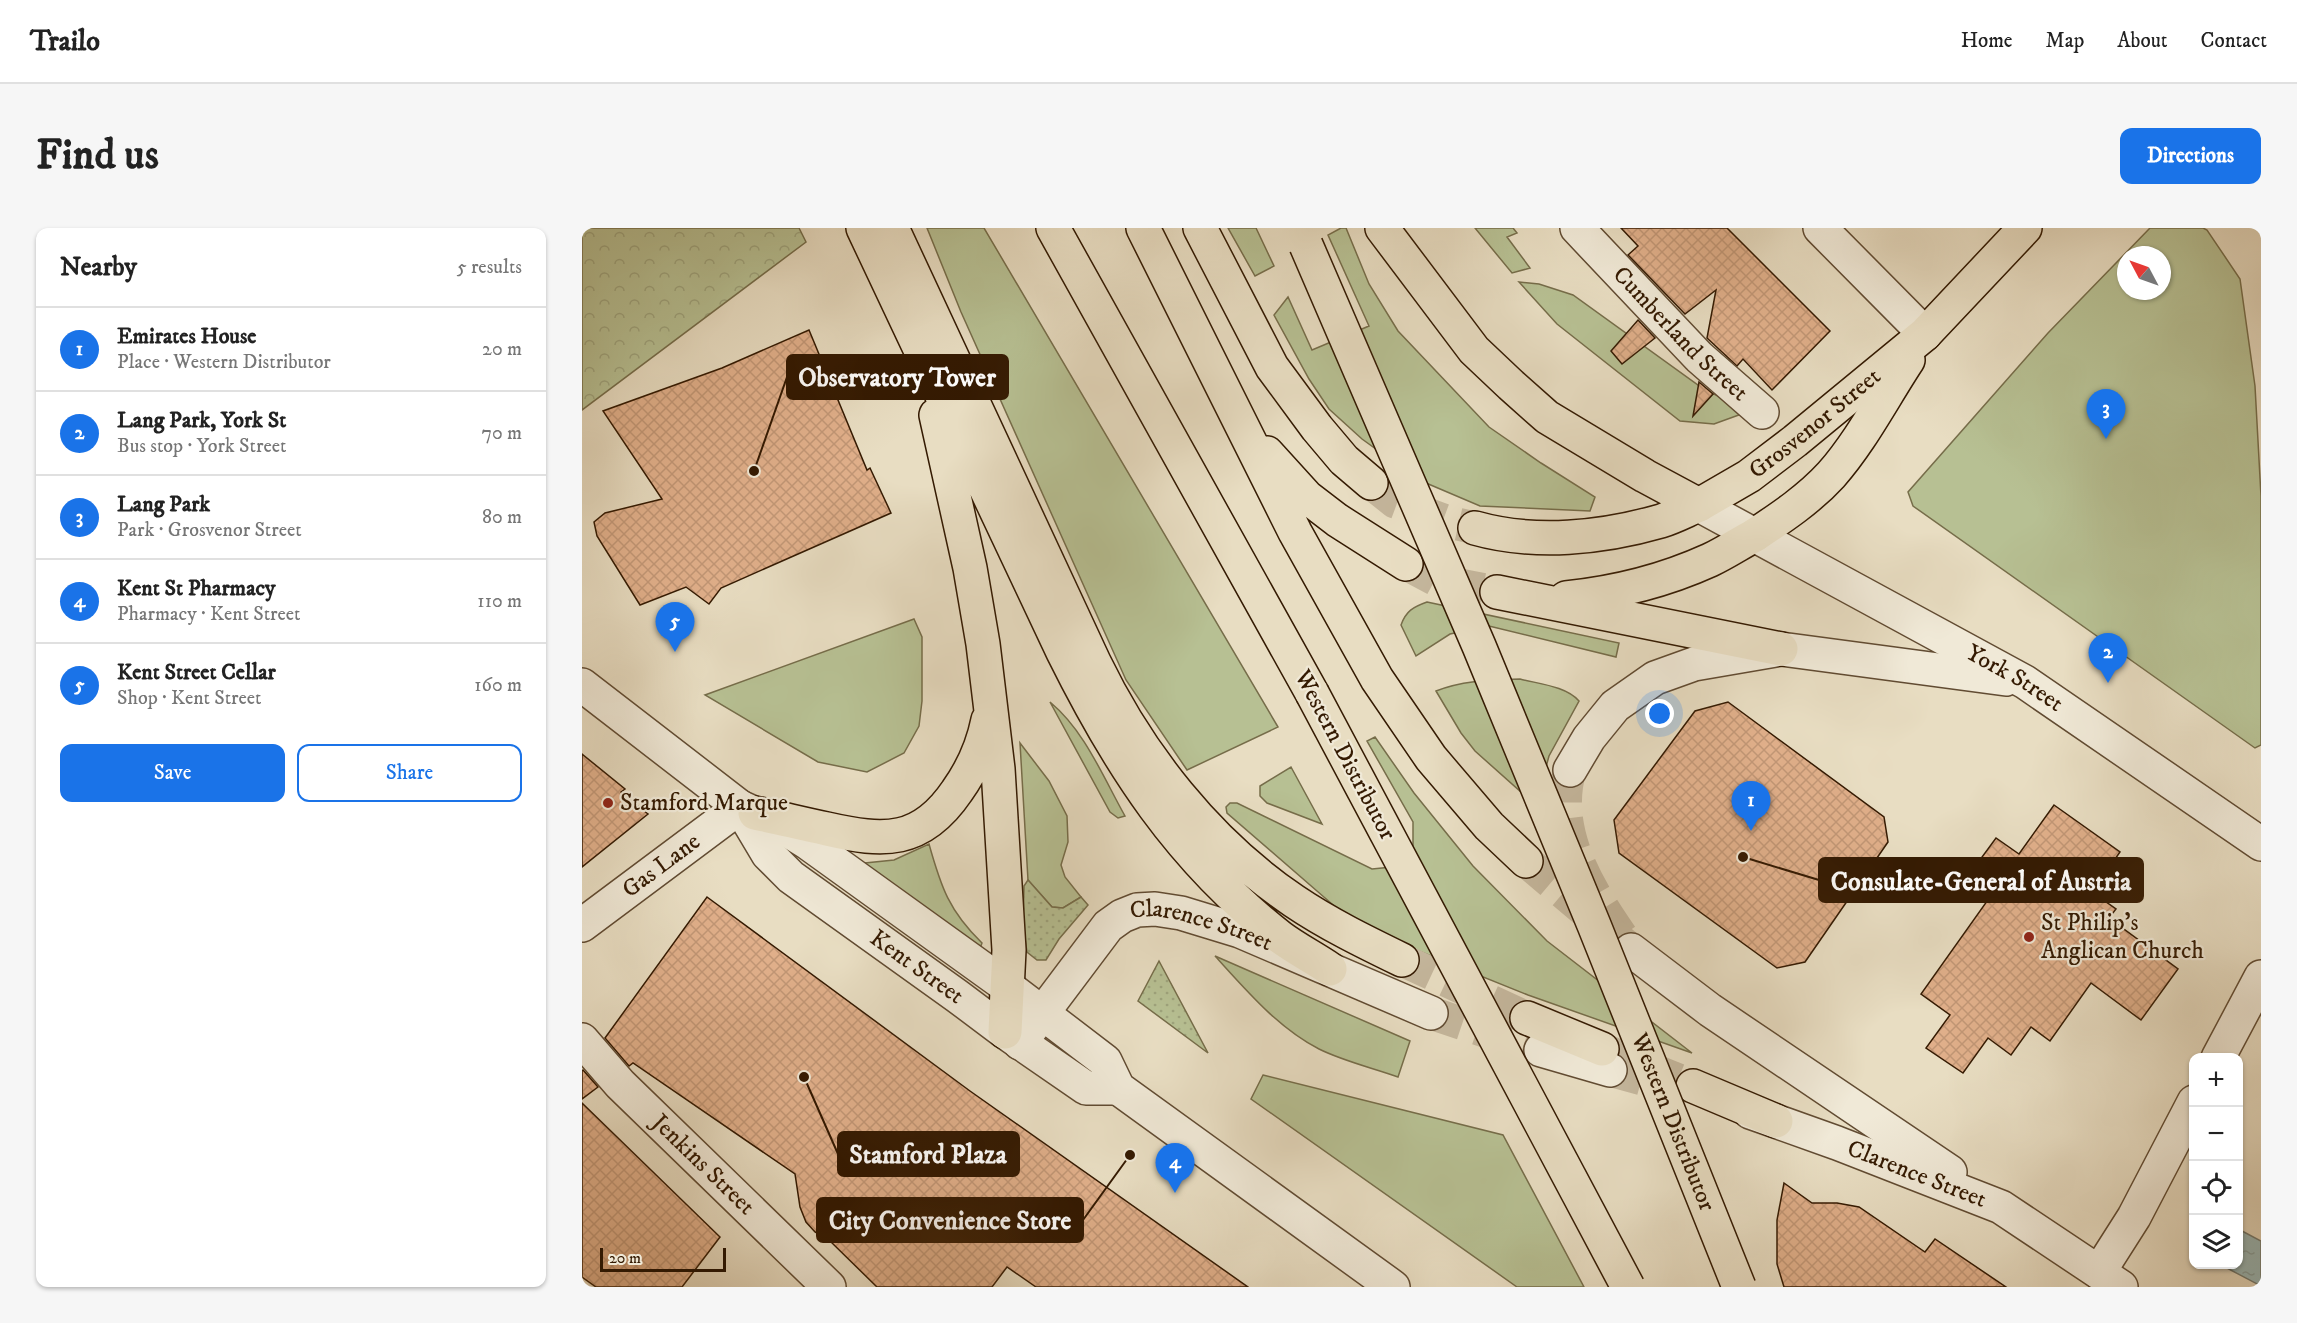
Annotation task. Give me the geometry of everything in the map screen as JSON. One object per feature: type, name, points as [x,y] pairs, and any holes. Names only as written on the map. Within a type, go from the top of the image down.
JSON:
[{"type":"main road","points":[[863,228],[1063,652],[1118,756],[1163,821],[1197,861],[1246,908],[1282,938],[1330,969]]},
{"type":"main road","points":[[892,228],[1094,662],[1136,739],[1186,802],[1251,868],[1314,914],[1402,960]]},
{"type":"main road","name":"Western Distributor","points":[[1053,228],[1312,693],[1628,1287]]},
{"type":"main road","points":[[1143,228],[1295,532],[1377,679],[1431,758],[1489,826],[1526,861]]},
{"type":"main road","points":[[1200,228],[1272,367],[1344,460],[1371,483]]},
{"type":"main road","points":[[1382,228],[1474,350],[1510,385],[1547,417],[1645,476],[1699,505]]},
{"type":"main road","name":"Grosvenor Street","points":[[1475,528],[1528,537],[1563,538],[1611,532],[1663,520],[1699,505],[1749,476],[1777,455],[1925,334],[2025,228]]},
{"type":"main road","name":"Western Distributor","points":[[1301,237],[1479,646],[1739,1287]]},
{"type":"main road","points":[[1194,331],[1263,448],[1299,488],[1337,520],[1406,564]]},
{"type":"main road","name":"Grosvenor Street","points":[[1781,649],[1511,594],[1551,600],[1633,586],[1711,560],[1755,535],[1795,508],[1830,477],[1846,457],[1925,334]]},
{"type":"main road","points":[[925,363],[970,568],[983,644],[998,769],[1012,1038]]},
{"type":"main road","points":[[748,810],[864,837],[889,837],[911,832],[938,814],[962,785],[984,736],[990,703]]},
{"type":"main road","points":[[1527,1018],[1606,1059]]},
{"type":"main road","points":[[1695,1091],[1776,1121]]},
{"type":"street","name":"Cumberland Street","points":[[1577,228],[1699,357],[1762,411]]},
{"type":"street","points":[[1820,228],[1925,334]]},
{"type":"street","name":"York Street","points":[[1699,505],[2025,682],[2261,844]]},
{"type":"street","points":[[1569,770],[1589,738],[1616,706],[1655,678],[1694,664],[1781,649],[2025,682]]},
{"type":"street","name":"Kent Street","points":[[582,685],[748,810],[808,843],[1042,1012],[1105,1061],[1118,1088],[1393,1287]]},
{"type":"street","name":"Kent Street","points":[[748,810],[759,842],[783,870],[1012,1038],[1086,1088],[1118,1088]]},
{"type":"street","name":"Gas Lane","points":[[582,925],[748,810]]},
{"type":"street","name":"Clarence Street","points":[[1012,1038],[1042,1012],[1108,926],[1122,916],[1147,909],[1181,914],[1240,931],[1431,1013]]},
{"type":"street","points":[[1631,950],[1710,1010],[2001,1207]]},
{"type":"street","points":[[2220,1053],[2261,977]]},
{"type":"street","name":"Jenkins Street","points":[[582,1040],[620,1084],[829,1287]]},
{"type":"street","points":[[1541,1050],[1606,1059]]},
{"type":"street","points":[[2110,1280],[2134,1218],[2190,1107]]},
{"type":"street","name":"Clarence Street","points":[[1776,1121],[2001,1207],[2110,1280]]},
{"type":"green space","points":[[586,228],[799,228],[806,242],[582,410],[582,230]]},
{"type":"green space","points":[[927,228],[984,228],[1278,727],[1187,770],[1126,680],[961,312]]},
{"type":"green space","points":[[1228,228],[1256,228],[1274,266],[1255,276]]},
{"type":"green space","points":[[1341,228],[1346,228],[1369,284],[1398,331],[1489,427],[1595,497],[1590,511],[1480,506],[1419,480],[1362,439],[1329,409],[1309,379],[1274,315],[1288,297],[1312,350],[1369,326],[1328,235]]},
{"type":"green space","points":[[1475,228],[1513,228],[1517,233],[1507,237],[1530,268],[1512,273]]},
{"type":"green space","points":[[2150,228],[2203,228],[2207,230],[2240,279],[2255,386],[2261,496],[2261,745],[2255,748],[1913,506],[1908,492],[2048,333],[2117,262],[2117,300],[2171,300],[2171,246],[2133,246]]},
{"type":"green space","points":[[1519,282],[1539,284],[1573,295],[1705,390],[1745,408],[1747,412],[1714,424],[1680,421],[1557,324]]},
{"type":"green space","points":[[1427,602],[1619,643],[1616,657],[1489,626],[1450,634],[1416,656],[1401,625],[1411,610]]},
{"type":"green space","points":[[914,619],[922,637],[922,701],[919,726],[904,753],[867,772],[818,762],[705,695]]},
{"type":"green space","points":[[1520,679],[1560,689],[1579,701],[1549,756],[1543,778],[1531,801],[1475,751],[1461,733],[1436,691],[1446,687],[1488,680]]},
{"type":"green space","points":[[1050,702],[1083,741],[1125,816],[1118,818],[1110,812]]},
{"type":"green space","points":[[1375,737],[1414,793],[1473,866],[1547,941],[1692,1053],[1528,995],[1394,941],[1340,911],[1227,813],[1226,807],[1230,803],[1237,803],[1372,869],[1392,867],[1413,851],[1413,822],[1367,741]]},
{"type":"green space","points":[[1020,743],[1049,781],[1067,816],[1068,842],[1061,865],[1065,877],[1081,897],[1063,908],[1052,907],[1028,880]]},
{"type":"green space","points":[[1291,767],[1322,824],[1267,803],[1260,796],[1260,786]]},
{"type":"green space","points":[[929,844],[948,898],[961,920],[982,943],[979,951],[863,867],[865,863],[894,860]]},
{"type":"green space","points":[[1028,880],[1052,907],[1063,908],[1081,897],[1088,905],[1059,939],[1046,960],[1037,960],[1027,952],[1023,925],[1024,886]]},
{"type":"green space","points":[[1215,956],[1410,1041],[1398,1077],[1338,1057],[1304,1040],[1263,1007]]},
{"type":"green space","points":[[1159,961],[1208,1053],[1138,1001]]},
{"type":"green space","points":[[1263,1075],[1503,1135],[1584,1287],[1517,1287],[1251,1099]]},
{"type":"water","points":[[2243,1232],[2261,1241],[2261,1286],[2229,1269],[2243,1269]]},
{"type":"building","points":[[1621,228],[1727,228],[1830,331],[1772,390],[1743,359],[1737,366],[1707,338],[1716,290],[1685,314],[1628,255],[1638,246]]},
{"type":"building","points":[[1638,320],[1655,338],[1622,364],[1611,351]]},
{"type":"building","points":[[809,330],[867,470],[870,468],[891,513],[721,588],[709,604],[686,587],[640,605],[597,536],[594,522],[605,513],[662,499],[603,411],[722,368]]},
{"type":"building","points":[[1699,382],[1713,394],[1693,416]]},
{"type":"building","points":[[1728,702],[1884,817],[1888,842],[1805,962],[1777,968],[1619,853],[1614,820],[1695,711]]},
{"type":"building","name":"Stamford Marque","points":[[582,754],[625,789],[621,792],[648,814],[582,867]]},
{"type":"building","name":"St Philip's Anglican Church","points":[[2054,805],[2120,852],[2092,892],[2116,909],[2109,918],[2178,969],[2141,1020],[2091,983],[2050,1041],[2031,1027],[2011,1055],[1988,1038],[1963,1073],[1926,1048],[1950,1015],[1921,994],[1995,890],[1971,872],[1996,838],[2019,854]]},
{"type":"building","points":[[707,897],[970,1091],[1248,1287],[1036,1287],[1007,1267],[992,1287],[877,1287],[829,1240],[815,1232],[806,1222],[800,1207],[795,1174],[633,1063],[629,1066],[605,1038]]},
{"type":"building","points":[[582,1071],[598,1087],[582,1099]]},
{"type":"building","points":[[582,1103],[720,1237],[682,1287],[596,1287],[582,1277]]},
{"type":"building","points":[[1784,1183],[1812,1203],[1837,1203],[1859,1207],[1925,1252],[1935,1239],[2006,1287],[1784,1287],[1777,1264],[1777,1220]]},
{"type":"tunnel","points":[[1371,483],[1395,502],[1449,522],[1475,528]]},
{"type":"tunnel","points":[[1406,564],[1438,581],[1497,592]]},
{"type":"tunnel","points":[[1570,770],[1566,795],[1566,819],[1571,842],[1591,888],[1631,950]]},
{"type":"tunnel","points":[[1526,861],[1631,950]]},
{"type":"tunnel","points":[[1402,960],[1527,1018]]},
{"type":"tunnel","points":[[1431,1013],[1541,1050]]},
{"type":"tunnel","points":[[1602,1049],[1693,1086]]},
{"type":"tunnel","points":[[1610,1070],[1681,1090]]},
{"type":"place","name":"Lang Park","points":[[2106,439]]},
{"type":"place","name":"Observatory Tower","points":[[754,471]]},
{"type":"place","name":"Kent Street Cellar","points":[[675,652]]},
{"type":"place","name":"Lang Park, York St","points":[[2108,683]]},
{"type":"place","name":"Stamford Marque","points":[[608,803]]},
{"type":"place","name":"Emirates House","points":[[1751,831]]},
{"type":"place","name":"Consulate-General of Austria","points":[[1743,857]]},
{"type":"place","name":"St Philip's Anglican Church","points":[[2029,937]]},
{"type":"place","name":"Stamford Plaza","points":[[804,1077]]},
{"type":"place","name":"City Convenience Store","points":[[1130,1155]]},
{"type":"place","name":"Kent St Pharmacy","points":[[1175,1193]]}]
